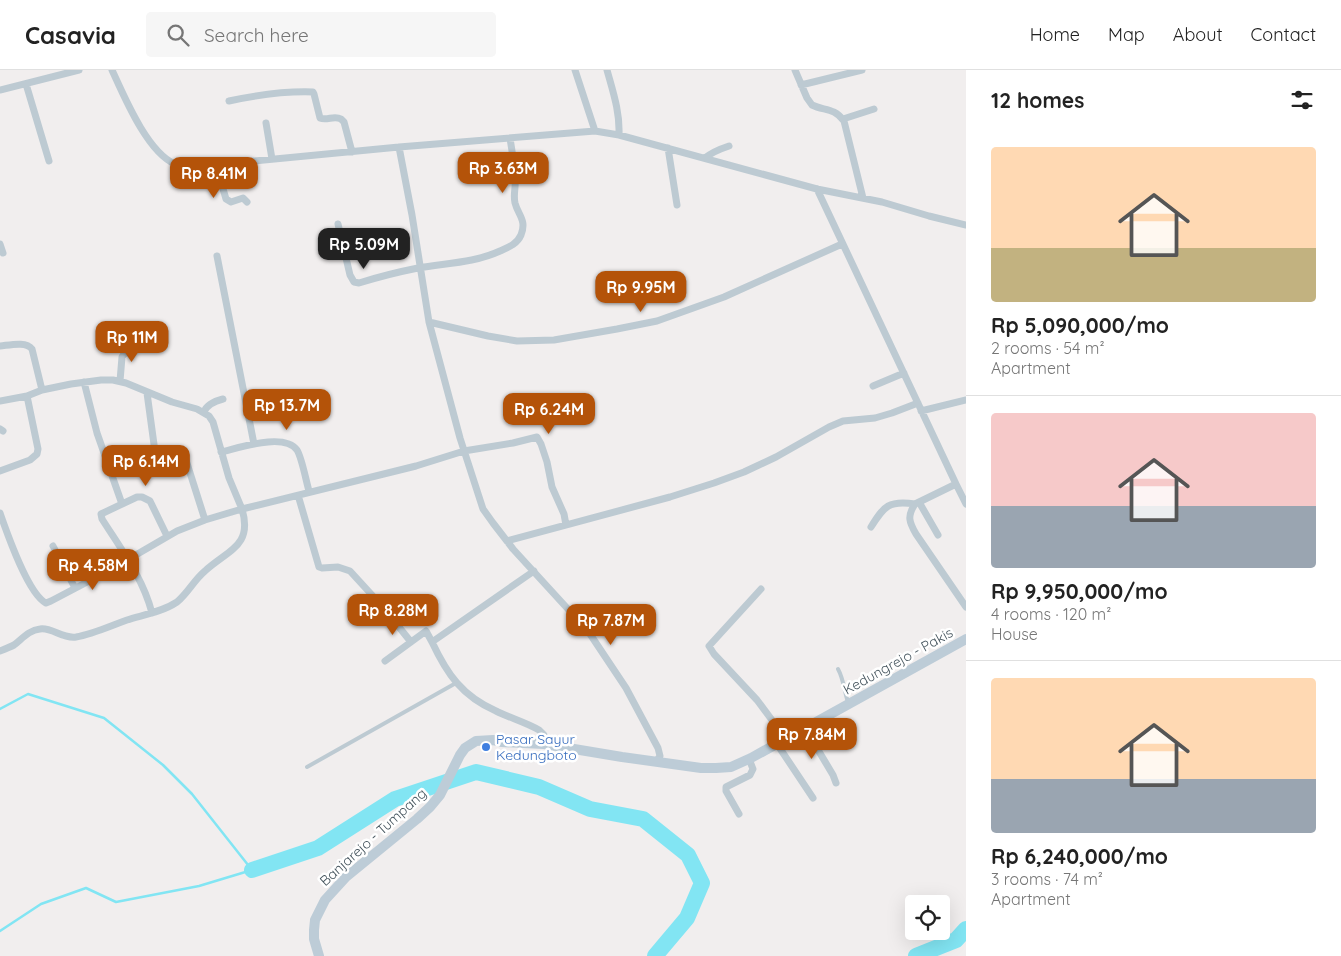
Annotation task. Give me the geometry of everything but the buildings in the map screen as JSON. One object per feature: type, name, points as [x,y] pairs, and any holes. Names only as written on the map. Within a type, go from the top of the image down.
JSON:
[{"type":"main road","name":"Kedungrejo - Pakis","points":[[440,795],[460,755],[465,748],[476,741],[493,740],[544,744],[686,767],[731,767],[777,744],[966,639]]},
{"type":"main road","name":"Banjarejo - Tumpang","points":[[319,956],[314,939],[315,920],[325,900],[346,877],[417,819],[440,795]]},
{"type":"street","points":[[0,90],[79,70]]},
{"type":"street","points":[[112,70],[137,121],[153,145],[162,156],[180,166],[216,165],[399,147],[595,131],[619,134],[817,189],[882,202],[966,225]]},
{"type":"street","points":[[575,70],[595,131]]},
{"type":"street","points":[[607,70],[620,119],[619,134]]},
{"type":"street","points":[[795,70],[812,105],[828,110],[843,119],[863,198]]},
{"type":"street","points":[[801,85],[862,70]]},
{"type":"street","points":[[26,84],[49,160]]},
{"type":"street","points":[[229,101],[256,95],[313,92],[320,118],[335,117],[342,119],[344,122],[352,152]]},
{"type":"street","points":[[843,119],[874,109]]},
{"type":"street","points":[[266,123],[272,159]]},
{"type":"street","points":[[338,224],[350,275],[354,282],[359,283],[419,268],[479,259],[511,246],[518,240],[521,234],[523,219],[515,205],[514,199],[516,183],[510,138]]},
{"type":"street","points":[[705,158],[719,149],[729,146]]},
{"type":"street","points":[[399,147],[429,322],[460,438],[484,509],[509,545],[588,631],[616,673],[658,748],[660,756],[656,762]]},
{"type":"street","points":[[668,148],[677,205]]},
{"type":"street","points":[[216,165],[226,199],[231,202],[243,198],[247,202]]},
{"type":"street","points":[[817,189],[966,504]]},
{"type":"street","points":[[0,244],[3,253]]},
{"type":"street","points":[[429,322],[488,336],[534,342],[617,329],[657,321],[714,300],[842,244]]},
{"type":"street","points":[[217,256],[254,444]]},
{"type":"street","points":[[0,346],[26,344],[30,346],[42,390]]},
{"type":"street","points":[[120,381],[122,357],[124,354],[145,345]]},
{"type":"street","points":[[873,386],[904,373]]},
{"type":"street","points":[[0,401],[84,382],[101,380],[120,381],[147,393],[204,412],[214,422],[221,452],[242,509],[245,524],[244,536],[235,547],[203,572],[179,600],[173,604],[152,613],[71,638],[49,630],[40,629],[33,631],[15,644],[0,651]]},
{"type":"street","points":[[84,382],[97,433],[122,504]]},
{"type":"street","points":[[147,393],[156,459],[158,461],[185,457],[205,520]]},
{"type":"street","points":[[0,471],[30,460],[38,454],[27,396]]},
{"type":"street","points":[[204,412],[212,403],[223,399]]},
{"type":"street","points":[[509,545],[566,525],[661,500],[744,472],[843,421],[875,418],[920,407],[966,400]]},
{"type":"street","points":[[0,513],[12,545],[31,585],[39,597],[46,603],[167,536],[205,520],[309,491],[416,466],[464,451],[533,438],[538,438],[542,444],[552,487],[564,514],[566,525]]},
{"type":"street","points":[[221,452],[261,442],[282,441],[291,444],[299,456],[309,491]]},
{"type":"street","points":[[871,527],[882,512],[892,504],[902,502],[917,503],[956,484]]},
{"type":"street","points":[[298,495],[319,566],[350,571],[411,642]]},
{"type":"street","points":[[152,613],[140,581],[102,519],[101,514],[137,497],[142,497],[150,501],[167,536]]},
{"type":"street","points":[[917,503],[938,535]]},
{"type":"street","points":[[917,503],[910,514],[911,526],[966,607]]},
{"type":"street","points":[[52,546],[75,588]]},
{"type":"street","points":[[432,642],[534,571]]},
{"type":"street","points":[[761,589],[710,644],[709,648],[757,700],[786,739]]},
{"type":"street","points":[[385,661],[426,631],[439,658],[463,691],[496,711],[539,730],[544,735],[544,744]]},
{"type":"street","points":[[805,728],[836,783]]},
{"type":"street","points":[[777,744],[813,798]]},
{"type":"street","points":[[739,814],[726,791],[726,787],[750,775],[753,769],[749,759]]},
{"type":"lane","points":[[838,669],[844,683],[845,695],[849,704]]},
{"type":"lane","points":[[307,767],[456,683]]},
{"type":"waterway","points":[[0,709],[28,694],[104,718],[163,765],[192,794],[252,870],[199,886],[116,902],[86,888],[41,904],[0,931]]},
{"type":"waterway","points":[[252,870],[318,848],[395,799],[476,772],[539,787],[590,809],[643,819],[688,855],[702,883],[687,918],[655,956]]},
{"type":"waterway","points":[[916,956],[956,940],[966,929]]},
{"type":"place","name":"Pasar Sayur Kedungboto","points":[[486,747]]}]
